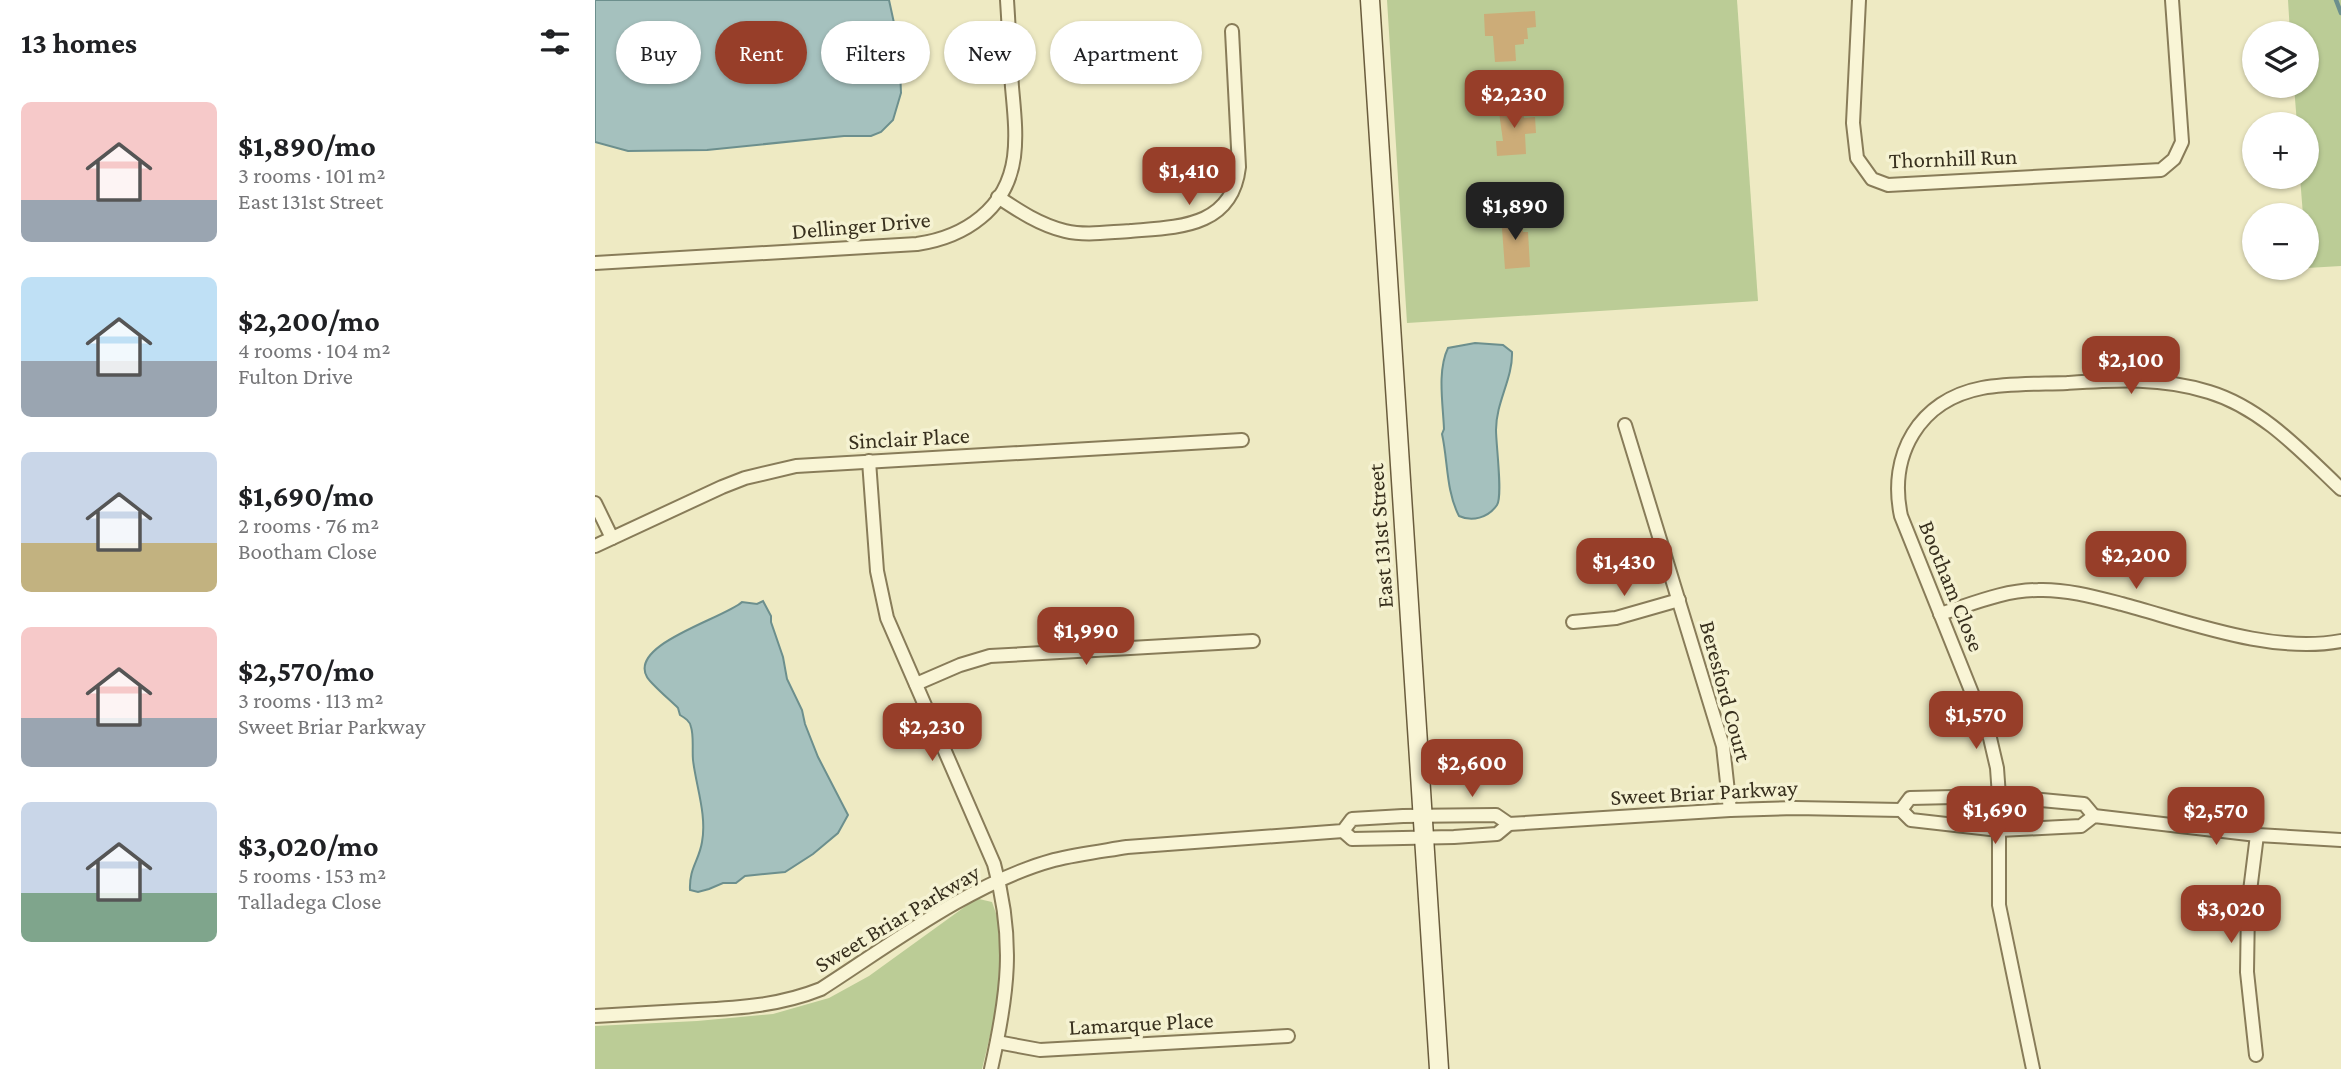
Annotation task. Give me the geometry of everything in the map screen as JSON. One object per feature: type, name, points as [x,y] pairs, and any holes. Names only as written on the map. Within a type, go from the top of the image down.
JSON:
[{"type":"street","name":"Dellinger Drive","points":[[595,263],[935,241],[970,226],[981,218],[1005,188],[1015,145],[1007,0]]},
{"type":"street","name":"East 131st Street","points":[[1370,0],[1439,1069]]},
{"type":"street","name":"Thornhill Run","points":[[1859,0],[1853,123],[1857,158],[1872,179],[1888,185],[2161,170],[2174,159],[2182,142],[2172,0]]},
{"type":"street","points":[[998,197],[1047,225],[1079,233],[1183,226],[1203,220],[1217,210],[1234,189],[1239,167],[1232,31]]},
{"type":"street","name":"Bootham Close","points":[[2033,1069],[1999,905],[1999,796],[1997,768],[1990,738],[1901,516],[1897,497],[1899,471],[1913,430],[1929,413],[1956,395],[1982,388],[2138,379],[2168,381],[2211,392],[2247,409],[2289,439],[2341,489]]},
{"type":"street","name":"Beresford Court","points":[[1625,425],[1723,746],[1730,810]]},
{"type":"street","name":"Sinclair Place","points":[[595,546],[745,478],[796,466],[1242,440]]},
{"type":"street","points":[[869,461],[879,589],[887,618],[994,864],[999,882],[1006,919],[1008,956],[1006,991],[991,1069]]},
{"type":"street","points":[[595,503],[612,538]]},
{"type":"street","points":[[1940,614],[2013,592],[2038,590],[2096,597],[2274,643],[2314,644],[2341,641]]},
{"type":"street","points":[[1573,622],[1616,618],[1679,600]]},
{"type":"street","points":[[916,684],[960,665],[990,656],[1253,641]]},
{"type":"street","name":"Sweet Briar Parkway","points":[[1901,810],[1910,799],[1999,796],[2084,804],[2094,816],[2257,835],[2341,840]]},
{"type":"street","name":"Sweet Briar Parkway","points":[[595,1016],[741,1008],[795,999],[821,989],[969,895],[1053,860],[1128,847],[1343,831],[1352,839],[1454,837],[1497,834],[1509,824],[1730,810],[1901,810],[1911,820],[1999,830],[2081,826],[2094,816]]},
{"type":"street","name":"Sweet Briar Parkway","points":[[1343,831],[1352,819],[1423,816],[1496,815],[1509,824]]},
{"type":"street","points":[[2256,1055],[2247,972],[2248,907],[2257,835]]},
{"type":"street","name":"Lamarque Place","points":[[997,1042],[1040,1050],[1288,1036]]},
{"type":"green space","points":[[1387,0],[1737,0],[1758,301],[1407,323]]},
{"type":"green space","points":[[2288,0],[2341,0],[2341,266],[2319,267],[2319,203],[2302,203],[2301,189],[2319,189],[2319,112],[2296,112],[2295,98],[2319,98],[2319,21],[2289,21]]},
{"type":"green space","points":[[979,899],[992,902],[1001,928],[997,1007],[982,1069],[595,1069],[595,1026],[773,1014],[829,998],[869,976]]},
{"type":"water","points":[[595,0],[889,0],[894,21],[821,21],[821,84],[901,84],[901,93],[893,120],[881,132],[871,136],[844,136],[707,150],[628,151],[595,142]]},
{"type":"water","points":[[1475,343],[1503,345],[1512,352],[1512,362],[1497,420],[1499,500],[1489,513],[1469,519],[1459,516],[1449,486],[1442,434],[1442,377],[1448,348]]},
{"type":"water","points":[[763,601],[771,616],[787,679],[802,710],[818,757],[848,815],[838,833],[785,872],[745,876],[736,883],[723,883],[698,892],[690,890],[703,832],[693,760],[692,731],[690,723],[680,715],[678,708],[649,680],[645,665],[651,654],[681,633],[742,602],[757,604]]},
{"type":"building","points":[[1535,11],[1536,27],[1527,28],[1528,39],[1524,39],[1524,44],[1515,45],[1516,61],[1495,62],[1493,36],[1485,36],[1484,14]]},
{"type":"building","points":[[1523,103],[1524,118],[1535,117],[1536,133],[1525,134],[1526,154],[1497,156],[1496,141],[1503,141],[1498,105]]},
{"type":"building","points":[[1522,213],[1523,232],[1528,232],[1530,267],[1505,269],[1501,215]]},
{"type":"waterway","points":[[2336,0],[2341,13]]}]
